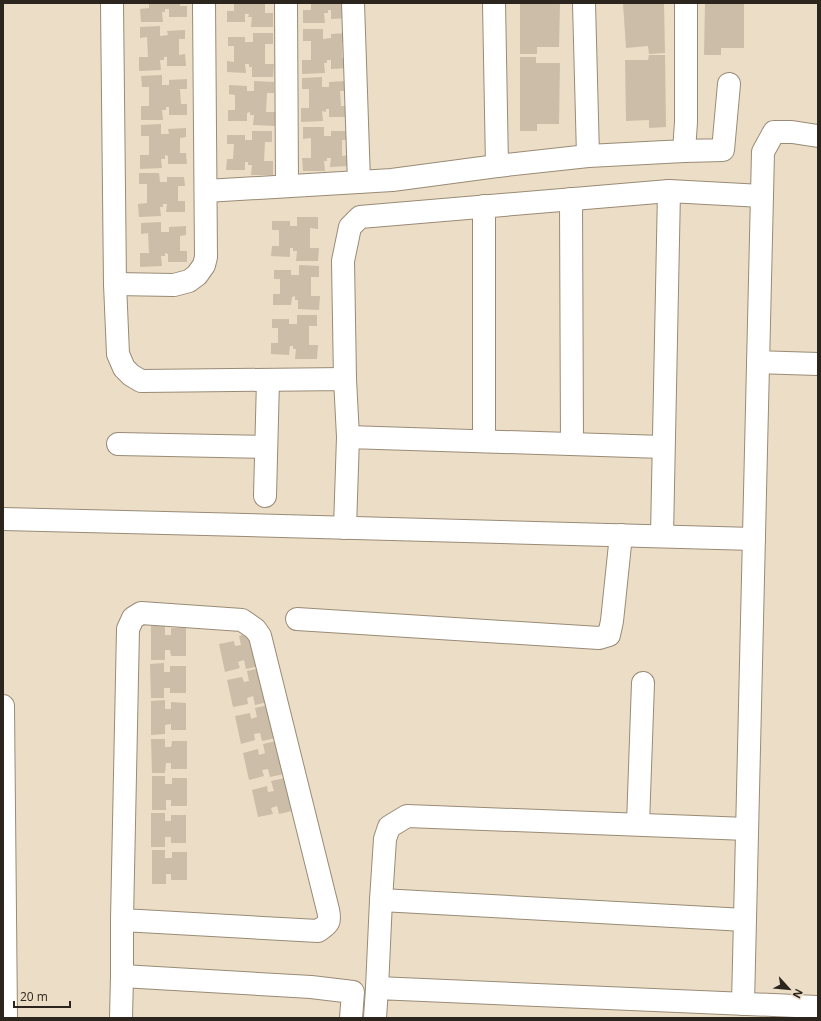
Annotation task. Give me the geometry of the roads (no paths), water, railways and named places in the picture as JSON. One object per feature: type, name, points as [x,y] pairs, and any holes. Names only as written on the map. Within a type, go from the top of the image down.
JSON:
[{"type":"street","points":[[112,3],[115,284],[118,354],[124,368],[131,375],[142,381],[345,379]]},
{"type":"street","points":[[115,284],[174,284],[189,281],[198,275],[204,265],[206,257],[204,3]]},
{"type":"street","points":[[286,3],[287,186]]},
{"type":"street","points":[[353,3],[359,182]]},
{"type":"street","points":[[494,3],[497,166]]},
{"type":"street","points":[[584,3],[588,156]]},
{"type":"street","points":[[684,151],[686,122],[686,3]]},
{"type":"street","points":[[206,191],[392,180],[588,156],[722,150],[729,84]]},
{"type":"street","points":[[743,1004],[764,152],[774,132],[792,132],[818,136]]},
{"type":"street","points":[[346,528],[348,437],[345,379],[344,261],[350,227],[360,217],[669,191],[762,196]]},
{"type":"street","points":[[662,536],[669,191]]},
{"type":"street","points":[[570,199],[572,444]]},
{"type":"street","points":[[484,206],[484,441]]},
{"type":"street","points":[[758,362],[818,364]]},
{"type":"street","points":[[265,496],[268,380]]},
{"type":"street","points":[[348,437],[663,447]]},
{"type":"street","points":[[118,444],[266,447]]},
{"type":"street","points":[[3,519],[754,539]]},
{"type":"street","points":[[297,619],[599,638],[609,634],[612,621],[621,535]]},
{"type":"street","points":[[121,1018],[122,920],[128,629],[133,618],[141,613],[242,620],[255,629],[260,636],[330,918],[328,924],[318,930],[122,920]]},
{"type":"street","points":[[638,824],[643,683]]},
{"type":"street","points":[[3,706],[6,1018]]},
{"type":"street","points":[[375,1018],[380,900],[385,840],[389,827],[407,816],[747,829]]},
{"type":"street","points":[[380,900],[745,920]]},
{"type":"street","points":[[122,976],[311,987],[353,992],[351,1018]]},
{"type":"street","points":[[377,988],[818,1007]]}]
